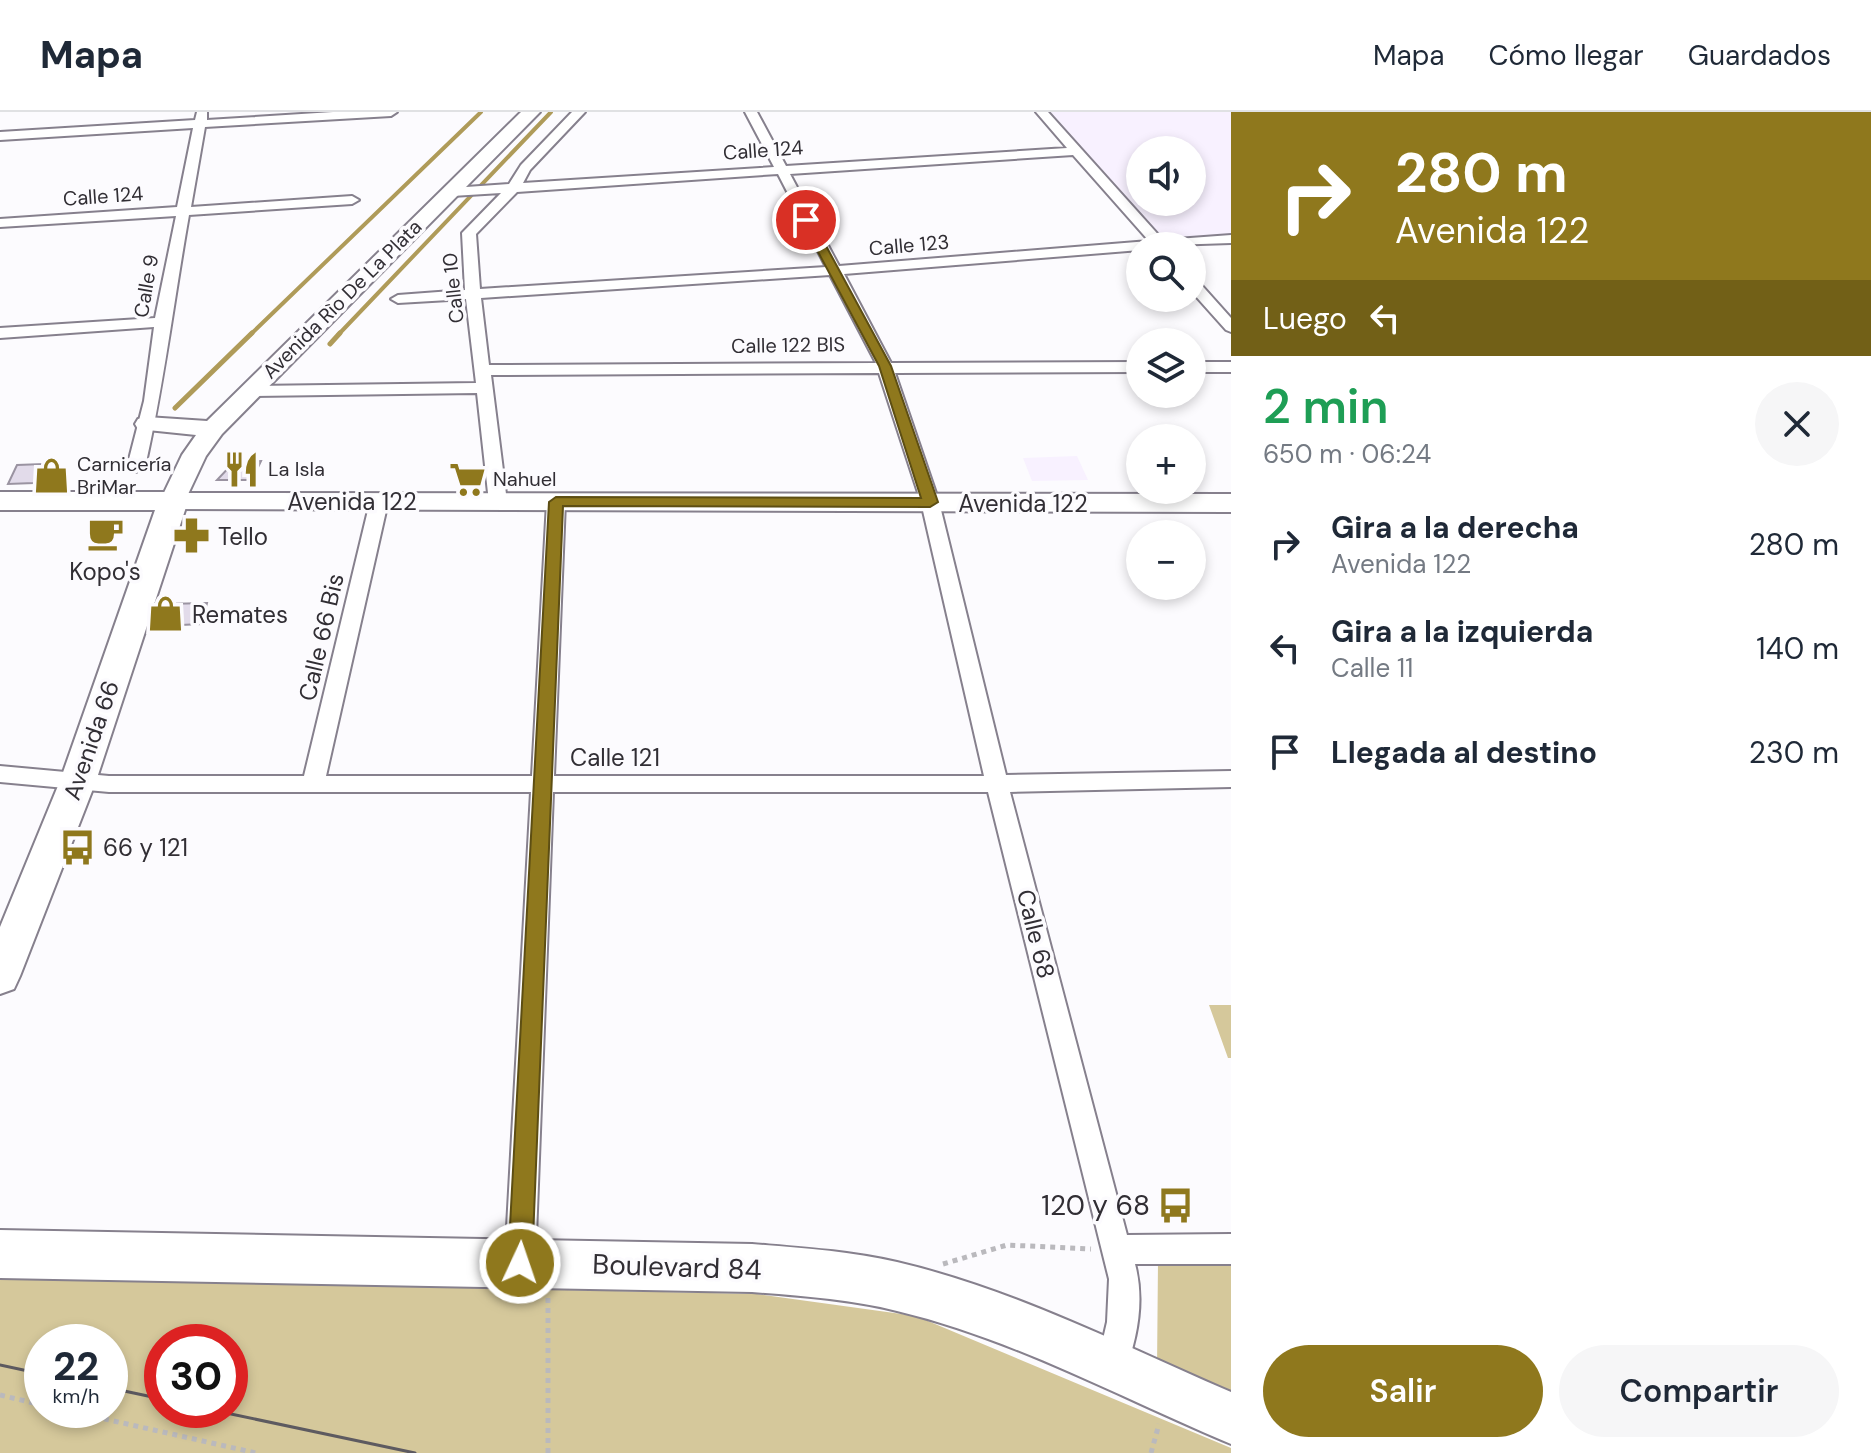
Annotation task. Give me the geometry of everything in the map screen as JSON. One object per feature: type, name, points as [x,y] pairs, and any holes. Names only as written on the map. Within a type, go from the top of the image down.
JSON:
[{"type":"highway","name":"Avenida 122","points":[[0,501],[173,501]]},
{"type":"highway","name":"Avenida 66","points":[[0,976],[78,781],[173,501]]},
{"type":"highway","name":"Boulevard 84","points":[[0,1254],[752,1268],[836,1277],[913,1290],[1112,1365],[1231,1418]]},
{"type":"main road","name":"Avenida Rìo De La Plata","points":[[173,501],[194,455],[213,429],[249,391],[461,191],[531,112]]},
{"type":"main road","points":[[147,424],[213,429]]},
{"type":"main road","name":"Avenida 122","points":[[173,501],[1231,503]]},
{"type":"street","points":[[0,136],[201,119],[391,112]]},
{"type":"street","name":"Calle 10","points":[[498,502],[473,294],[469,233],[516,185],[525,168],[579,112]]},
{"type":"street","name":"Calle 68","points":[[751,112],[885,366],[930,502],[997,784],[1118,1250],[1126,1309],[1112,1365]]},
{"type":"street","points":[[1042,112],[1148,232]]},
{"type":"street","name":"Calle 9","points":[[136,467],[147,424],[162,322],[201,119]]},
{"type":"street","name":"Calle 124","points":[[461,191],[516,185],[1076,151]]},
{"type":"street","name":"Calle 124","points":[[0,223],[352,200]]},
{"type":"street","name":"Calle 123","points":[[1206,241],[1231,239]]},
{"type":"street","name":"Calle 123","points":[[398,299],[833,271],[1126,248]]},
{"type":"street","points":[[1206,299],[1231,327]]},
{"type":"street","points":[[0,333],[162,322]]},
{"type":"street","name":"Calle 122 BIS","points":[[484,370],[1126,367]]},
{"type":"street","points":[[1206,367],[1231,367]]},
{"type":"street","points":[[249,391],[486,388]]},
{"type":"street","name":"Calle 66 Bis","points":[[313,785],[379,502]]},
{"type":"street","points":[[534,1263],[543,783],[556,502]]},
{"type":"street","name":"Calle 121","points":[[0,774],[109,784],[313,785],[997,784],[1231,779]]},
{"type":"street","points":[[1118,1250],[1231,1249]]},
{"type":"path","points":[[913,1290],[946,1261],[1007,1245],[1118,1250]]},
{"type":"path","points":[[534,1263],[548,1453]]},
{"type":"path","points":[[0,1395],[24,1401]]},
{"type":"path","points":[[128,1424],[256,1453]]},
{"type":"shaded area","points":[[1051,112],[1231,112],[1231,235],[1206,237],[1206,232],[1157,232],[1143,216],[1206,216],[1206,136],[1126,136],[1126,197]]},
{"type":"shaded area","points":[[1077,456],[1088,480],[1032,481],[1023,458]]},
{"type":"shaded area","points":[[1209,1005],[1231,1005],[1231,1058],[1228,1058]]},
{"type":"shaded area","points":[[1158,1262],[1231,1262],[1231,1401],[1157,1368]]},
{"type":"shaded area","points":[[0,1278],[757,1294],[916,1316],[1231,1448],[1231,1453],[0,1453]]},
{"type":"building","name":"La Isla","points":[[261,461],[252,480],[217,480],[234,462]]},
{"type":"building","points":[[43,464],[34,483],[8,484],[17,465]]},
{"type":"building","points":[[207,603],[202,624],[159,626],[165,604]]},
{"type":"waterway","points":[[250,335],[481,112]]},
{"type":"waterway","points":[[338,335],[551,112]]},
{"type":"waterway","points":[[175,408],[252,333]]},
{"type":"waterway","points":[[330,344],[340,333]]},
{"type":"tram line","points":[[0,1365],[24,1370]]},
{"type":"tram line","points":[[128,1392],[144,1395]]},
{"type":"tram line","points":[[248,1418],[415,1453]]},
{"type":"place","name":"La Isla","points":[[242,469]]},
{"type":"place","name":"Carnicería BriMar","points":[[51,475]]},
{"type":"place","name":"Nahuel","points":[[467,479]]},
{"type":"place","name":"Kopo's","points":[[105,534]]},
{"type":"place","name":"Tello","points":[[192,536]]},
{"type":"place","name":"Remates","points":[[166,614]]},
{"type":"place","name":"66 y 121","points":[[77,847]]},
{"type":"place","name":"120 y 68","points":[[1176,1205]]},
{"type":"route","points":[[520,1263],[556,502],[930,502],[885,366],[806,220]]}]
